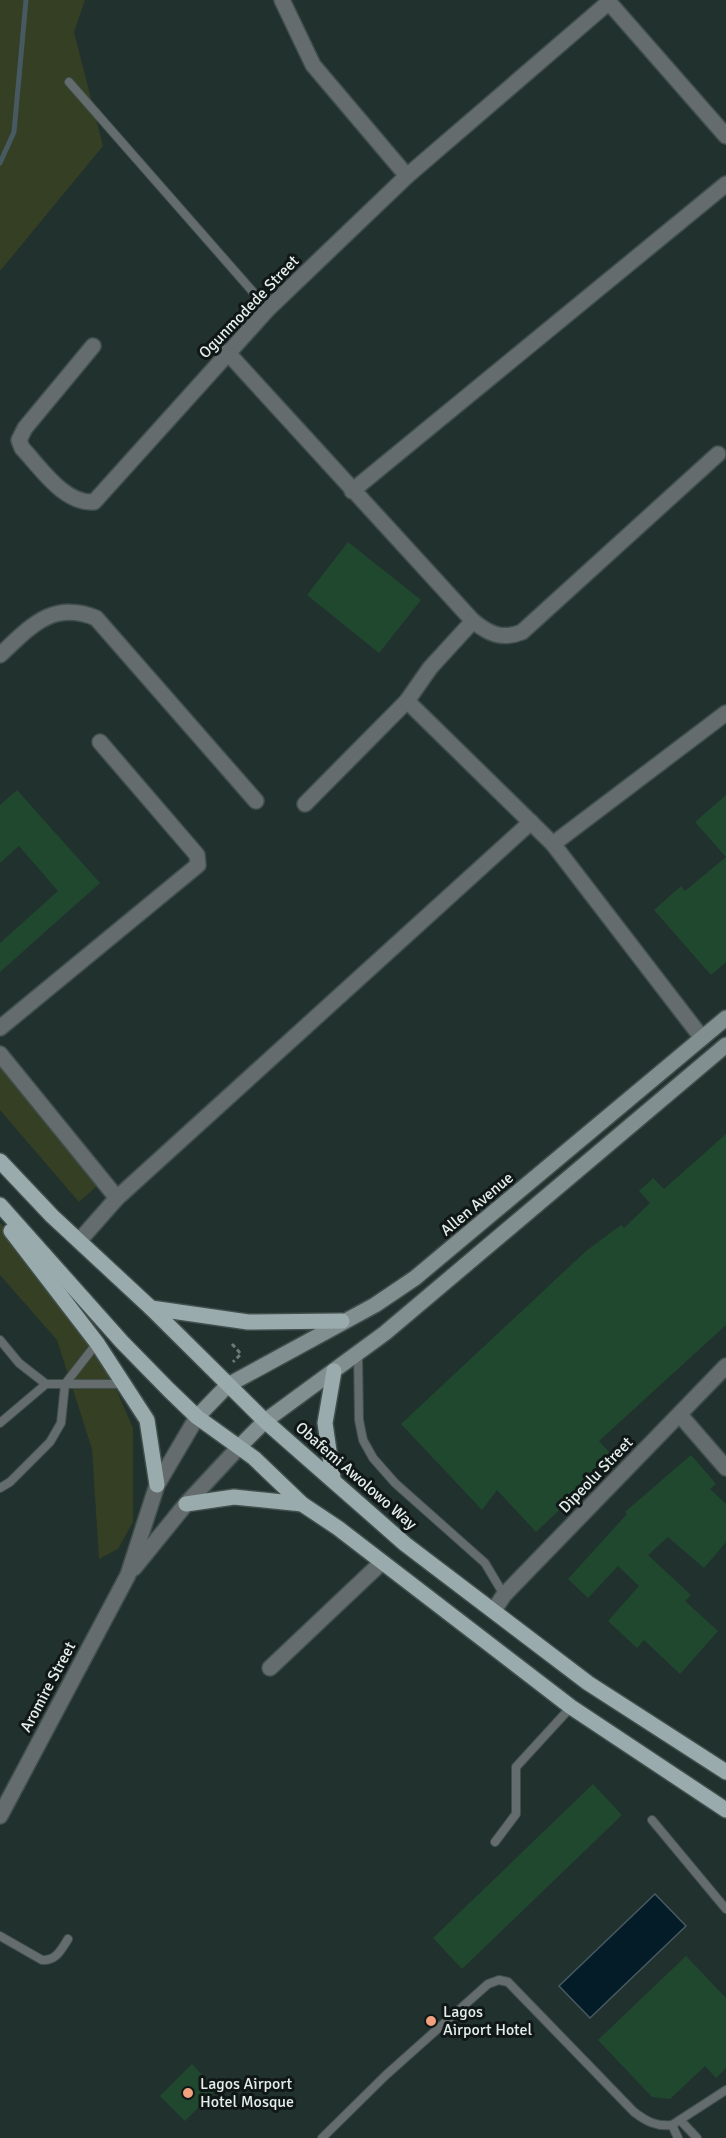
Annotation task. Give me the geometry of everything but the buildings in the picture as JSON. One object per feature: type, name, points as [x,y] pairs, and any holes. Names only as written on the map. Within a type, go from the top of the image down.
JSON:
[{"type":"main road","name":"Allen Avenue","points":[[197,1417],[224,1381],[375,1305],[415,1278],[726,1018]]},
{"type":"main road","points":[[239,1448],[265,1421],[358,1354],[726,1045]]},
{"type":"main road","name":"Obafemi Awolowo Way","points":[[0,1161],[265,1421],[333,1478],[405,1544],[588,1683],[726,1772]]},
{"type":"main road","points":[[0,1205],[122,1342],[197,1417],[239,1448],[302,1504],[571,1707],[726,1810]]},
{"type":"main road","points":[[0,1217],[98,1343],[126,1384],[150,1427],[157,1485]]},
{"type":"main road","points":[[151,1308],[248,1322],[342,1321]]},
{"type":"main road","points":[[333,1478],[325,1423],[334,1371]]},
{"type":"main road","points":[[186,1504],[234,1497],[302,1504]]},
{"type":"street","points":[[282,0],[313,65],[407,176]]},
{"type":"street","points":[[608,1],[726,136]]},
{"type":"street","name":"Ogunmodede Street","points":[[93,346],[26,428],[20,440],[22,448],[70,497],[81,503],[94,502],[268,309],[407,176],[608,1]]},
{"type":"street","points":[[352,490],[726,184]]},
{"type":"street","points":[[227,352],[472,621],[496,636],[510,636],[522,632],[718,454]]},
{"type":"street","points":[[0,655],[48,615],[64,611],[82,612],[96,618],[256,801]]},
{"type":"street","points":[[305,804],[407,701],[430,668],[472,621]]},
{"type":"street","points":[[407,701],[553,844],[702,1038]]},
{"type":"street","points":[[553,844],[726,713]]},
{"type":"street","points":[[0,1028],[200,861],[198,855],[100,742]]},
{"type":"street","points":[[79,1241],[117,1198],[531,822]]},
{"type":"street","points":[[0,1054],[117,1198]]},
{"type":"street","name":"Dipeolu Street","points":[[494,1610],[504,1595],[726,1366]]},
{"type":"street","points":[[680,1415],[726,1468]]},
{"type":"street","name":"Aromire Street","points":[[0,1816],[128,1575],[157,1485],[197,1417]]},
{"type":"street","name":"Aromire Street","points":[[128,1575],[186,1504],[239,1448]]},
{"type":"street","points":[[270,1668],[381,1563]]},
{"type":"lane","points":[[69,82],[268,309]]},
{"type":"lane","points":[[0,1340],[19,1363],[46,1384],[126,1384]]},
{"type":"lane","points":[[0,1488],[10,1482],[50,1442],[61,1423],[65,1384],[98,1343]]},
{"type":"lane","points":[[358,1354],[359,1420],[363,1440],[373,1458],[395,1483],[485,1563],[504,1595]]},
{"type":"lane","points":[[0,1423],[46,1384]]},
{"type":"lane","points":[[495,1842],[516,1814],[516,1767],[571,1707]]},
{"type":"lane","points":[[652,1820],[726,1909]]},
{"type":"lane","points":[[0,1936],[42,1960],[55,1958],[68,1939]]},
{"type":"lane","points":[[322,2138],[386,2075],[488,1984],[499,1980],[509,1984],[634,2112],[648,2122],[662,2126],[672,2125],[726,2090]]},
{"type":"lane","points":[[681,2121],[698,2138]]},
{"type":"lane","points":[[672,2125],[678,2138]]},
{"type":"path","points":[[224,1381],[241,1354],[232,1344]]},
{"type":"green space","points":[[0,0],[85,0],[74,32],[103,146],[0,271]]},
{"type":"green space","points":[[0,1062],[97,1186],[79,1202],[0,1110]]},
{"type":"green space","points":[[0,1223],[37,1252],[92,1334],[133,1428],[133,1522],[118,1549],[99,1559],[92,1449],[57,1340],[0,1275]]},
{"type":"water","points":[[655,1894],[686,1926],[590,2018],[559,1986]]},
{"type":"waterway","points":[[0,163],[14,132],[26,0]]},
{"type":"place","name":"Lagos Airport Hotel","points":[[431,2021]]},
{"type":"place","name":"Lagos Airport Hotel Mosque","points":[[188,2093]]}]
